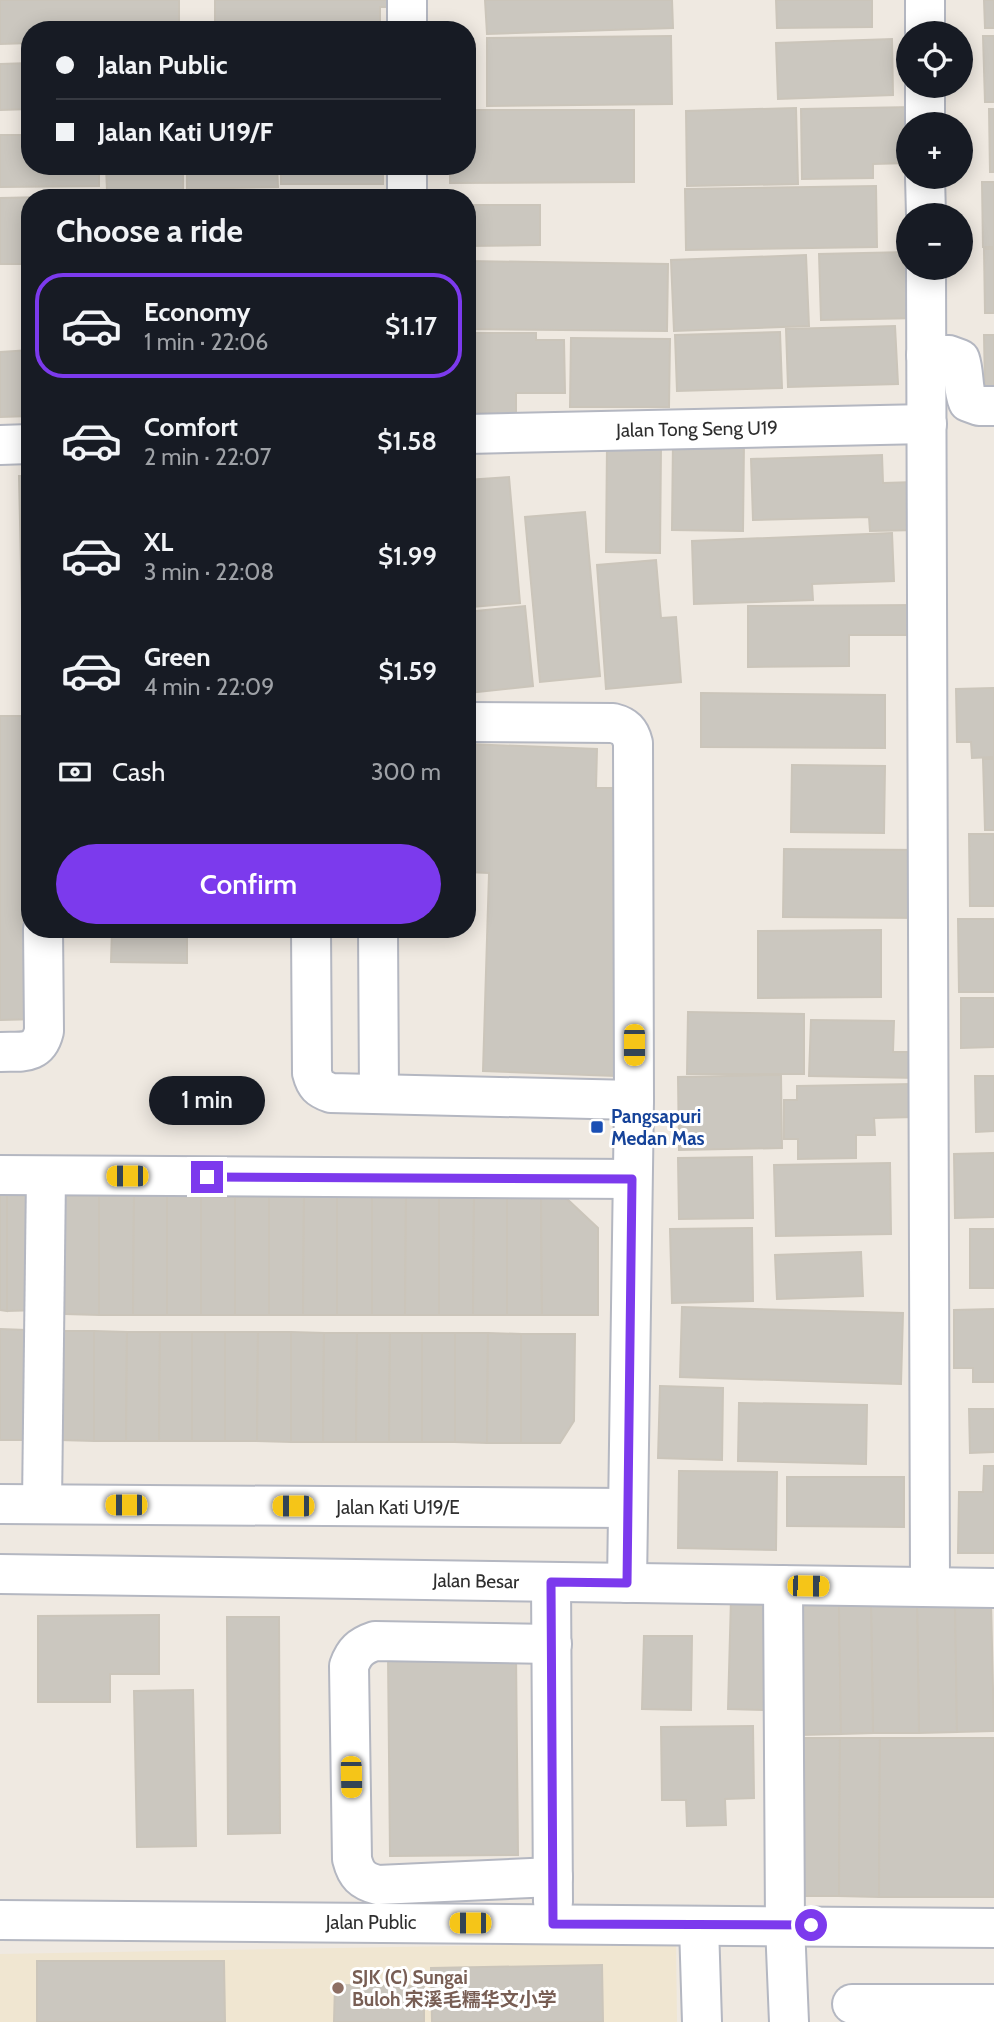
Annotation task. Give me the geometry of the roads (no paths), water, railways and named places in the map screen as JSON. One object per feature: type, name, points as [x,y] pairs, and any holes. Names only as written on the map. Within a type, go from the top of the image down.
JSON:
[{"type":"street","points":[[407,0],[407,21]]},
{"type":"street","points":[[925,0],[925,21]]},
{"type":"street","points":[[926,280],[930,1587]]},
{"type":"street","points":[[926,355],[949,355],[960,359],[968,402],[979,406],[994,406]]},
{"type":"street","name":"Jalan Tong Seng U19","points":[[476,434],[927,424]]},
{"type":"street","points":[[0,445],[21,444]]},
{"type":"street","points":[[476,722],[613,723],[623,726],[631,733],[633,743],[634,1100],[627,1583]]},
{"type":"street","points":[[0,1052],[25,1051],[35,1048],[42,1041],[43,938]]},
{"type":"street","points":[[311,938],[312,1073],[314,1083],[322,1090],[331,1093],[634,1100]]},
{"type":"street","points":[[378,938],[379,1094]]},
{"type":"street","points":[[0,1175],[632,1179]]},
{"type":"street","points":[[42,1504],[46,1176]]},
{"type":"street","name":"Jalan Kati U19/E","points":[[0,1504],[628,1508]]},
{"type":"street","name":"Jalan Besar","points":[[0,1574],[994,1588]]},
{"type":"street","points":[[551,1582],[553,1924]]},
{"type":"street","points":[[783,1585],[785,1925],[789,2022]]},
{"type":"street","points":[[552,1644],[374,1642],[362,1645],[353,1654],[349,1666],[352,1860],[355,1872],[365,1882],[378,1885],[553,1877]]},
{"type":"street","name":"Jalan Public","points":[[0,1920],[994,1928]]},
{"type":"street","points":[[699,1926],[702,2022]]},
{"type":"street","points":[[852,2004],[994,2004]]},
{"type":"place","name":"Pangsapuri Medan Mas","points":[[597,1127]]},
{"type":"place","name":"SJK (C) Sungai Buloh 宋溪毛糯华文小学","points":[[338,1988]]}]
